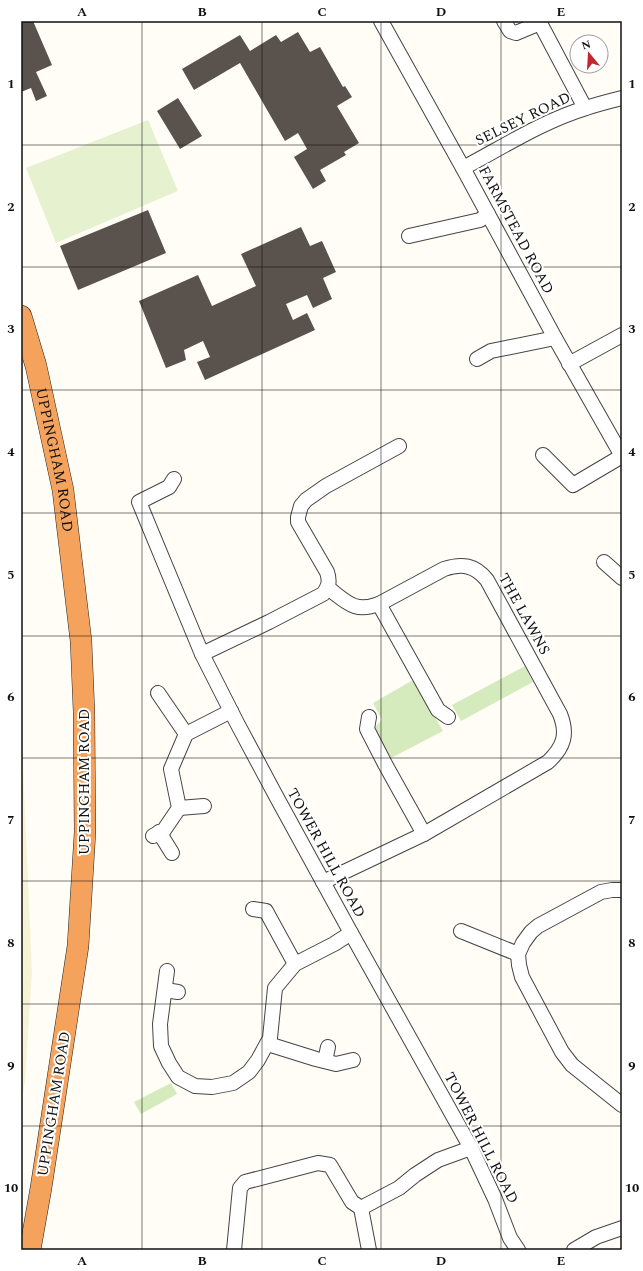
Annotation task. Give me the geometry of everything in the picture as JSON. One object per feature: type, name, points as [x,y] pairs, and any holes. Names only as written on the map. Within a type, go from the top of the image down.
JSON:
[{"type":"highway","name":"UPPINGHAM ROAD","points":[[21,316],[36,366],[63,490],[81,641],[84,712],[85,832],[78,946],[30,1250]]},
{"type":"street","name":"FARMSTEAD ROAD","points":[[381,21],[464,168],[569,364],[622,456]]},
{"type":"street","points":[[504,21],[510,31],[516,33],[542,22],[585,108]]},
{"type":"street","name":"SELSEY ROAD","points":[[464,168],[523,135],[585,108],[622,98]]},
{"type":"street","points":[[409,236],[480,220],[488,214]]},
{"type":"street","points":[[569,364],[622,335]]},
{"type":"street","points":[[477,359],[491,351],[555,338]]},
{"type":"street","points":[[202,654],[323,594],[328,588],[329,580],[298,522],[301,506],[306,500],[326,486],[399,446]]},
{"type":"street","points":[[543,455],[573,485],[622,456]]},
{"type":"street","name":"TOWER HILL ROAD","points":[[174,479],[169,487],[139,502],[202,654],[276,796],[471,1148],[495,1199],[510,1238],[518,1250]]},
{"type":"street","points":[[604,562],[622,578]]},
{"type":"street","name":"THE LAWNS","points":[[323,882],[424,834],[548,762],[562,745],[564,732],[564,723],[560,714],[487,580],[479,572],[463,565],[444,569],[379,604],[370,607],[359,608],[349,604],[328,588]]},
{"type":"street","points":[[379,604],[438,710],[448,717]]},
{"type":"street","points":[[158,693],[186,734]]},
{"type":"street","points":[[172,853],[156,834],[164,830],[179,808],[171,769],[186,734],[231,711]]},
{"type":"street","points":[[369,717],[367,729],[424,834]]},
{"type":"street","points":[[179,808],[204,806]]},
{"type":"street","points":[[622,890],[601,892],[538,926],[523,943],[518,954],[519,965],[524,981],[562,1052],[572,1065],[622,1105]]},
{"type":"street","points":[[263,907],[295,964]]},
{"type":"street","points":[[461,931],[518,954]]},
{"type":"street","points":[[167,971],[172,991],[160,1024],[161,1046],[168,1063],[178,1077],[195,1086],[212,1087],[233,1083],[249,1072],[268,1044],[270,1038],[275,988],[295,964],[334,944],[351,933]]},
{"type":"street","points":[[268,1044],[336,1064],[353,1060]]},
{"type":"street","points":[[325,1061],[328,1047]]},
{"type":"street","points":[[361,1208],[399,1188],[415,1175],[438,1160],[471,1148]]},
{"type":"street","points":[[234,1250],[240,1188],[245,1182],[318,1163],[330,1166],[352,1202],[361,1208],[369,1250]]},
{"type":"street","points":[[574,1250],[596,1237],[622,1228]]},
{"type":"shaded area","points":[[21,722],[32,972],[25,1081],[21,1105]]},
{"type":"green space","points":[[148,120],[178,191],[56,243],[26,168]]},
{"type":"green space","points":[[525,666],[533,682],[461,721],[452,705]]},
{"type":"green space","points":[[413,680],[443,731],[391,758],[375,733],[374,728],[382,720],[373,703]]},
{"type":"green space","points":[[171,1083],[177,1094],[141,1114],[134,1102]]},
{"type":"building","points":[[21,21],[33,21],[52,65],[36,72],[47,96],[36,101],[31,88],[21,92]]},
{"type":"building","points":[[298,32],[310,52],[320,47],[343,87],[345,86],[352,97],[337,106],[359,143],[344,152],[346,155],[320,170],[326,181],[313,189],[294,157],[307,149],[298,133],[285,141],[240,63],[194,90],[182,69],[240,35],[250,51],[276,35],[281,42]]},
{"type":"building","points":[[178,98],[202,136],[180,149],[157,111]]},
{"type":"building","points":[[148,210],[166,253],[78,290],[60,246]]},
{"type":"building","points":[[301,227],[310,246],[322,241],[336,272],[323,278],[332,299],[313,308],[307,295],[286,304],[293,320],[307,313],[315,330],[205,380],[197,362],[210,357],[203,341],[184,350],[186,360],[166,368],[139,301],[198,275],[212,306],[256,286],[241,254]]}]
